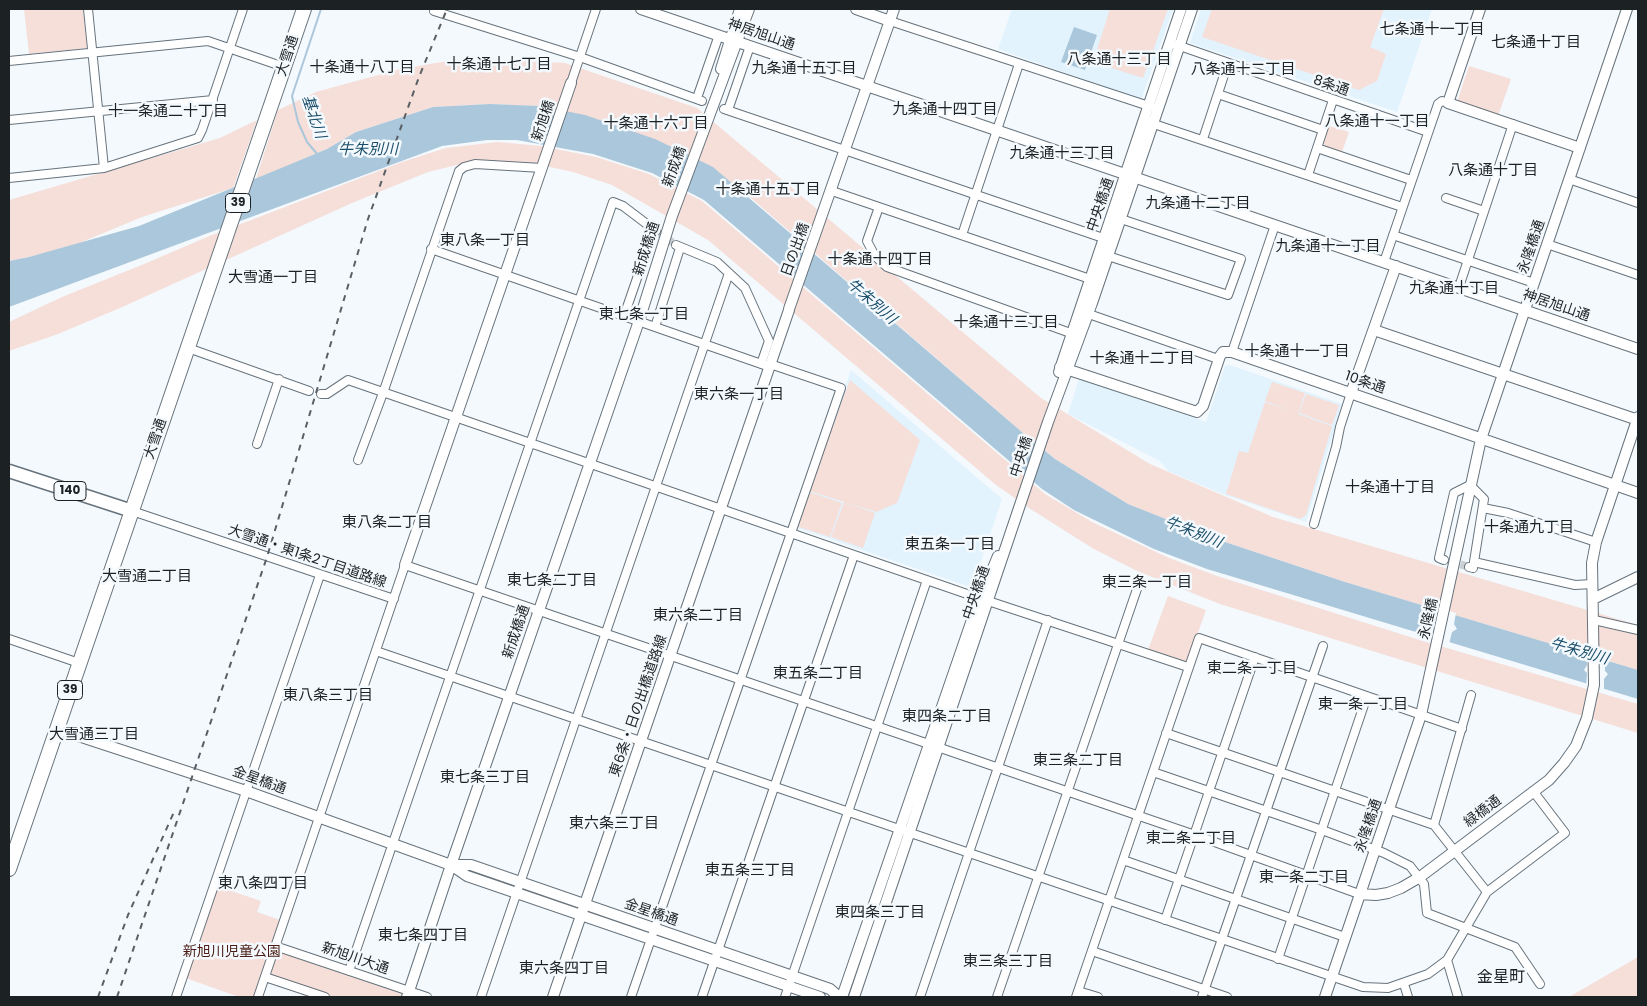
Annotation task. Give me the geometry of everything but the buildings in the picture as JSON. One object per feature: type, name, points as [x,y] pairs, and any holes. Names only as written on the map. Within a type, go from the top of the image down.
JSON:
[{"type":"highway","name":"大雪通","points":[[9,869],[12,848],[57,729],[304,9]]},
{"type":"main road","name":"140","points":[[9,470],[132,511]]},
{"type":"street","points":[[88,9],[104,168]]},
{"type":"street","points":[[9,178],[104,168],[198,138],[213,100],[243,9]]},
{"type":"street","points":[[571,83],[596,9]]},
{"type":"street","name":"神居旭山通","points":[[641,9],[1638,349]]},
{"type":"street","points":[[734,40],[740,9]]},
{"type":"street","points":[[734,40],[749,9]]},
{"type":"street","points":[[856,9],[1153,108]]},
{"type":"street","points":[[894,9],[830,195],[879,207],[1090,279]]},
{"type":"street","name":"中央橋通","points":[[1048,422],[1076,335],[1108,256],[1109,240],[1174,44],[1181,9]]},
{"type":"street","name":"中央橋通","points":[[1174,44],[1192,9]]},
{"type":"street","points":[[1448,103],[1480,9]]},
{"type":"street","name":"永隆橋通","points":[[1451,583],[1470,485],[1482,439],[1627,9]]},
{"type":"street","points":[[434,11],[580,57],[699,99],[719,35]]},
{"type":"street","name":"新成橋","points":[[672,217],[734,40]]},
{"type":"street","points":[[9,61],[208,41],[284,67]]},
{"type":"street","name":"8条通","points":[[1174,44],[1428,132]]},
{"type":"street","points":[[750,46],[726,109],[1109,240]]},
{"type":"street","points":[[1203,139],[1228,63]]},
{"type":"street","points":[[962,235],[1019,64]]},
{"type":"street","name":"新旭橋","points":[[405,565],[571,83]]},
{"type":"street","points":[[1218,94],[1322,130]]},
{"type":"street","points":[[9,120],[213,100]]},
{"type":"street","points":[[1308,175],[1333,100]]},
{"type":"street","points":[[1384,262],[1438,104],[1442,101],[1580,148]]},
{"type":"street","points":[[1148,122],[1402,207]]},
{"type":"street","points":[[1458,287],[1513,124]]},
{"type":"street","points":[[1317,148],[1411,180]]},
{"type":"street","points":[[358,460],[383,393],[456,176],[461,169],[469,165],[485,164],[542,168]]},
{"type":"street","name":"中央橋通","points":[[1084,313],[1090,279],[1120,219],[1130,176]]},
{"type":"street","points":[[1569,179],[1638,203]]},
{"type":"street","name":"日の出橋","points":[[789,310],[830,195]]},
{"type":"street","points":[[1446,198],[1484,211]]},
{"type":"street","points":[[349,970],[613,202],[623,206],[655,230],[624,316]]},
{"type":"street","points":[[879,207],[867,241],[875,256],[887,267],[1076,335]]},
{"type":"street","name":"新成橋通","points":[[408,994],[639,321],[672,217]]},
{"type":"street","points":[[1108,256],[1228,295],[1238,268],[1241,258],[1120,219]]},
{"type":"street","points":[[1064,369],[1197,412],[1202,406],[1218,359],[1223,352],[1232,352],[1275,225]]},
{"type":"street","points":[[1393,236],[1534,283]]},
{"type":"street","points":[[1547,244],[1638,275]]},
{"type":"street","points":[[655,327],[678,247],[717,262],[745,288],[769,342],[767,365]]},
{"type":"street","points":[[431,250],[767,365],[841,388],[631,997]]},
{"type":"street","points":[[1314,524],[1336,447],[1340,426],[1396,266]]},
{"type":"street","points":[[481,997],[729,273]]},
{"type":"street","name":"東6条・日の出橋道路線","points":[[553,997],[721,509],[767,365],[789,310]]},
{"type":"street","points":[[1084,313],[1218,359]]},
{"type":"street","points":[[1374,330],[1638,419],[1614,484],[1596,542],[1592,563],[1594,625],[1638,630]]},
{"type":"street","points":[[188,348],[309,390]]},
{"type":"street","name":"10条通","points":[[1232,352],[1638,493]]},
{"type":"street","points":[[257,444],[279,379]]},
{"type":"street","points":[[321,394],[327,394],[348,380],[927,580],[1188,667]]},
{"type":"street","name":"中央橋","points":[[1022,500],[1048,422]]},
{"type":"street","points":[[1444,560],[1439,558],[1454,493],[1470,485],[1484,499],[1471,564],[1574,586],[1592,584]]},
{"type":"street","name":"中央橋通","points":[[854,997],[905,832],[934,746],[985,598],[1022,500]]},
{"type":"street","points":[[1483,508],[1508,513],[1596,542]]},
{"type":"street","name":"大雪通・東1条2丁目道路線","points":[[132,511],[394,599],[405,565],[480,589],[739,680],[1195,835],[1359,894]]},
{"type":"street","points":[[702,997],[854,555]]},
{"type":"street","points":[[176,997],[320,575]]},
{"type":"street","points":[[1593,599],[1638,577]]},
{"type":"street","points":[[785,997],[927,580]]},
{"type":"street","name":"永隆橋","points":[[1433,661],[1451,583]]},
{"type":"street","points":[[997,997],[1137,589]]},
{"type":"street","points":[[258,997],[394,599]]},
{"type":"street","points":[[920,997],[1048,620]]},
{"type":"street","name":"緑橋通","points":[[1359,894],[1376,895],[1388,893],[1420,877],[1549,780],[1564,764],[1576,746],[1590,708],[1594,685],[1594,625]]},
{"type":"street","points":[[1098,997],[1077,994],[1199,638],[1462,729]]},
{"type":"street","points":[[9,639],[79,663]]},
{"type":"street","points":[[1204,993],[1322,646]]},
{"type":"street","points":[[376,651],[1331,978],[1376,988],[1404,984],[1428,974],[1447,960],[1487,892],[1565,833],[1533,791]]},
{"type":"street","points":[[1165,920],[1254,657]]},
{"type":"street","name":"永隆橋通","points":[[1325,997],[1421,715],[1433,661]]},
{"type":"street","points":[[1278,959],[1368,696]]},
{"type":"street","points":[[1434,825],[1472,696]]},
{"type":"street","name":"金星橋通","points":[[57,729],[246,791],[451,865],[468,876],[820,997]]},
{"type":"street","points":[[1166,733],[1434,825],[1487,892]]},
{"type":"street","points":[[1153,772],[1322,830],[1376,850],[1410,866],[1424,884],[1427,913],[1515,947],[1540,984]]},
{"type":"street","name":"中央橋通","points":[[841,997],[905,832]]},
{"type":"street","points":[[1123,860],[1292,917],[1345,937]]},
{"type":"street","name":"金星橋通","points":[[451,865],[471,865],[830,989],[841,997]]},
{"type":"street","name":"新旭川大通","points":[[275,946],[349,970],[408,994],[428,997]]},
{"type":"street","points":[[1092,951],[1204,993],[1227,997]]},
{"type":"street","points":[[1447,960],[1458,997]]},
{"type":"street","points":[[265,977],[326,997]]},
{"type":"street","points":[[1404,984],[1408,997]]},
{"type":"shaded area","points":[[1012,9],[1173,9],[1141,100],[998,49]]},
{"type":"shaded area","points":[[1201,9],[1432,9],[1397,112],[1190,43]]},
{"type":"shaded area","points":[[1230,365],[1342,404],[1306,522],[1225,495],[1168,471],[1160,461],[1068,414],[1079,379],[1206,422],[1225,366]]},
{"type":"shaded area","points":[[851,370],[1002,499],[974,582],[967,586],[798,528],[796,525]]},
{"type":"green space","points":[[24,9],[83,9],[87,48],[29,54]]},
{"type":"green space","points":[[1110,9],[1168,9],[1143,78],[1093,62]]},
{"type":"green space","points":[[1212,9],[1384,9],[1370,47],[1386,54],[1377,81],[1359,90],[1202,37]]},
{"type":"green space","points":[[466,58],[565,63],[697,108],[1041,398],[1150,464],[1273,517],[1638,625],[1638,670],[1345,582],[1216,539],[1128,504],[1055,459],[1023,433],[744,192],[678,151],[627,130],[540,106],[490,104],[433,107],[356,132],[327,149],[256,179],[278,110],[316,92],[400,69]]},
{"type":"green space","points":[[1469,66],[1511,79],[1498,116],[1457,102]]},
{"type":"green space","points":[[257,120],[233,188],[142,217],[77,244],[9,261],[9,200],[220,138]]},
{"type":"green space","points":[[1329,126],[1349,132],[1342,152],[1326,147],[1323,143]]},
{"type":"green space","points":[[498,142],[541,146],[596,157],[649,174],[702,201],[1045,494],[1092,522],[1169,558],[1217,576],[1423,641],[1638,704],[1638,733],[1220,604],[1137,571],[1094,549],[996,485],[708,240],[612,185],[573,172],[527,162],[477,160],[428,172],[352,203],[120,308],[58,334],[9,351],[9,322],[62,297],[207,237],[402,162],[446,148]]},
{"type":"green space","points":[[850,380],[920,440],[897,503],[876,512],[809,491]]},
{"type":"green space","points":[[1272,382],[1305,393],[1298,414],[1332,426],[1306,515],[1300,519],[1226,494],[1239,451],[1248,453],[1265,402],[1294,412],[1265,401]]},
{"type":"green space","points":[[1306,394],[1339,405],[1332,425],[1299,413]]},
{"type":"green space","points":[[809,492],[842,503],[830,537],[799,527],[797,524]]},
{"type":"green space","points":[[844,502],[875,513],[863,548],[831,537]]},
{"type":"green space","points":[[1168,596],[1206,610],[1187,664],[1148,650]]},
{"type":"green space","name":"新旭川児童公園","points":[[214,885],[261,901],[257,912],[283,921],[275,945],[427,997],[325,997],[265,977],[258,997],[239,997],[183,977]]},
{"type":"green space","points":[[1638,957],[1638,997],[1569,997]]},
{"type":"water","points":[[1074,27],[1097,35],[1085,70],[1061,62]]},
{"type":"water","name":"牛朱別川","points":[[490,104],[540,106],[585,115],[655,139],[713,167],[1055,459],[1128,504],[1216,539],[1345,582],[1638,670],[1638,699],[1207,569],[1154,549],[1074,510],[1042,489],[704,200],[652,173],[593,154],[517,140],[487,140],[442,146],[9,307],[9,261],[139,226],[327,149],[356,132],[433,107]]},
{"type":"pier","points":[[1433,606],[1456,613],[1454,624],[1457,629],[1452,632],[1449,644],[1426,638],[1429,625],[1426,620],[1431,618]]},
{"type":"pier","points":[[1587,652],[1605,658],[1605,671],[1608,674],[1604,679],[1604,691],[1586,686],[1587,673],[1584,670],[1587,665]]},
{"type":"waterway","name":"基北川","points":[[318,155],[307,142],[298,122],[292,96],[321,9]]},
{"type":"tunnel","points":[[656,231],[676,245]]},
{"type":"tunnel","points":[[1449,561],[1469,567]]},
{"type":"railway","points":[[117,997],[267,557],[368,219],[419,77],[447,9]]},
{"type":"railway","points":[[98,997],[128,915],[174,812]]},
{"type":"district","name":"七条通十一丁目","points":[[1432,30]]},
{"type":"district","name":"七条通十丁目","points":[[1536,43]]},
{"type":"district","name":"八条通十三丁目","points":[[1119,60]]},
{"type":"district","name":"十条通十七丁目","points":[[499,65]]},
{"type":"district","name":"十条通十八丁目","points":[[362,68]]},
{"type":"district","name":"九条通十五丁目","points":[[804,69]]},
{"type":"district","name":"八条通十二丁目","points":[[1243,70]]},
{"type":"district","name":"九条通十四丁目","points":[[945,110]]},
{"type":"district","name":"十一条通二十丁目","points":[[168,112]]},
{"type":"district","name":"八条通十一丁目","points":[[1377,122]]},
{"type":"district","name":"十条通十六丁目","points":[[656,124]]},
{"type":"district","name":"九条通十三丁目","points":[[1062,154]]},
{"type":"district","name":"八条通十丁目","points":[[1493,171]]},
{"type":"district","name":"十条通十五丁目","points":[[768,190]]},
{"type":"district","name":"九条通十二丁目","points":[[1198,204]]},
{"type":"district","name":"東八条一丁目","points":[[485,241]]},
{"type":"district","name":"九条通十一丁目","points":[[1328,247]]},
{"type":"district","name":"十条通十四丁目","points":[[880,260]]},
{"type":"district","name":"大雪通一丁目","points":[[273,278]]},
{"type":"district","name":"九条通十丁目","points":[[1454,289]]},
{"type":"district","name":"東七条一丁目","points":[[644,315]]},
{"type":"district","name":"十条通十三丁目","points":[[1006,323]]},
{"type":"district","name":"十条通十一丁目","points":[[1297,352]]},
{"type":"district","name":"十条通十二丁目","points":[[1142,359]]},
{"type":"district","name":"東六条一丁目","points":[[739,395]]},
{"type":"district","name":"十条通十丁目","points":[[1390,488]]},
{"type":"district","name":"東八条二丁目","points":[[387,523]]},
{"type":"district","name":"十条通九丁目","points":[[1529,528]]},
{"type":"district","name":"東五条一丁目","points":[[950,545]]},
{"type":"district","name":"大雪通二丁目","points":[[147,577]]},
{"type":"district","name":"東七条二丁目","points":[[552,581]]},
{"type":"district","name":"東三条一丁目","points":[[1147,583]]},
{"type":"district","name":"東六条二丁目","points":[[698,616]]},
{"type":"district","name":"東二条一丁目","points":[[1252,669]]},
{"type":"district","name":"東五条二丁目","points":[[818,674]]},
{"type":"district","name":"東八条三丁目","points":[[328,696]]},
{"type":"district","name":"東一条一丁目","points":[[1363,705]]},
{"type":"district","name":"東四条二丁目","points":[[947,717]]},
{"type":"district","name":"大雪通三丁目","points":[[94,735]]},
{"type":"district","name":"東三条二丁目","points":[[1078,761]]},
{"type":"district","name":"東七条三丁目","points":[[485,778]]},
{"type":"district","name":"東六条三丁目","points":[[614,824]]},
{"type":"district","name":"東二条二丁目","points":[[1191,839]]},
{"type":"district","name":"東五条三丁目","points":[[750,871]]},
{"type":"district","name":"東一条二丁目","points":[[1304,878]]},
{"type":"district","name":"東八条四丁目","points":[[263,884]]},
{"type":"district","name":"東四条三丁目","points":[[880,913]]},
{"type":"district","name":"東七条四丁目","points":[[423,936]]},
{"type":"district","name":"東三条三丁目","points":[[1008,962]]},
{"type":"district","name":"東六条四丁目","points":[[564,969]]},
{"type":"district","name":"金星町","points":[[1501,978]]}]
